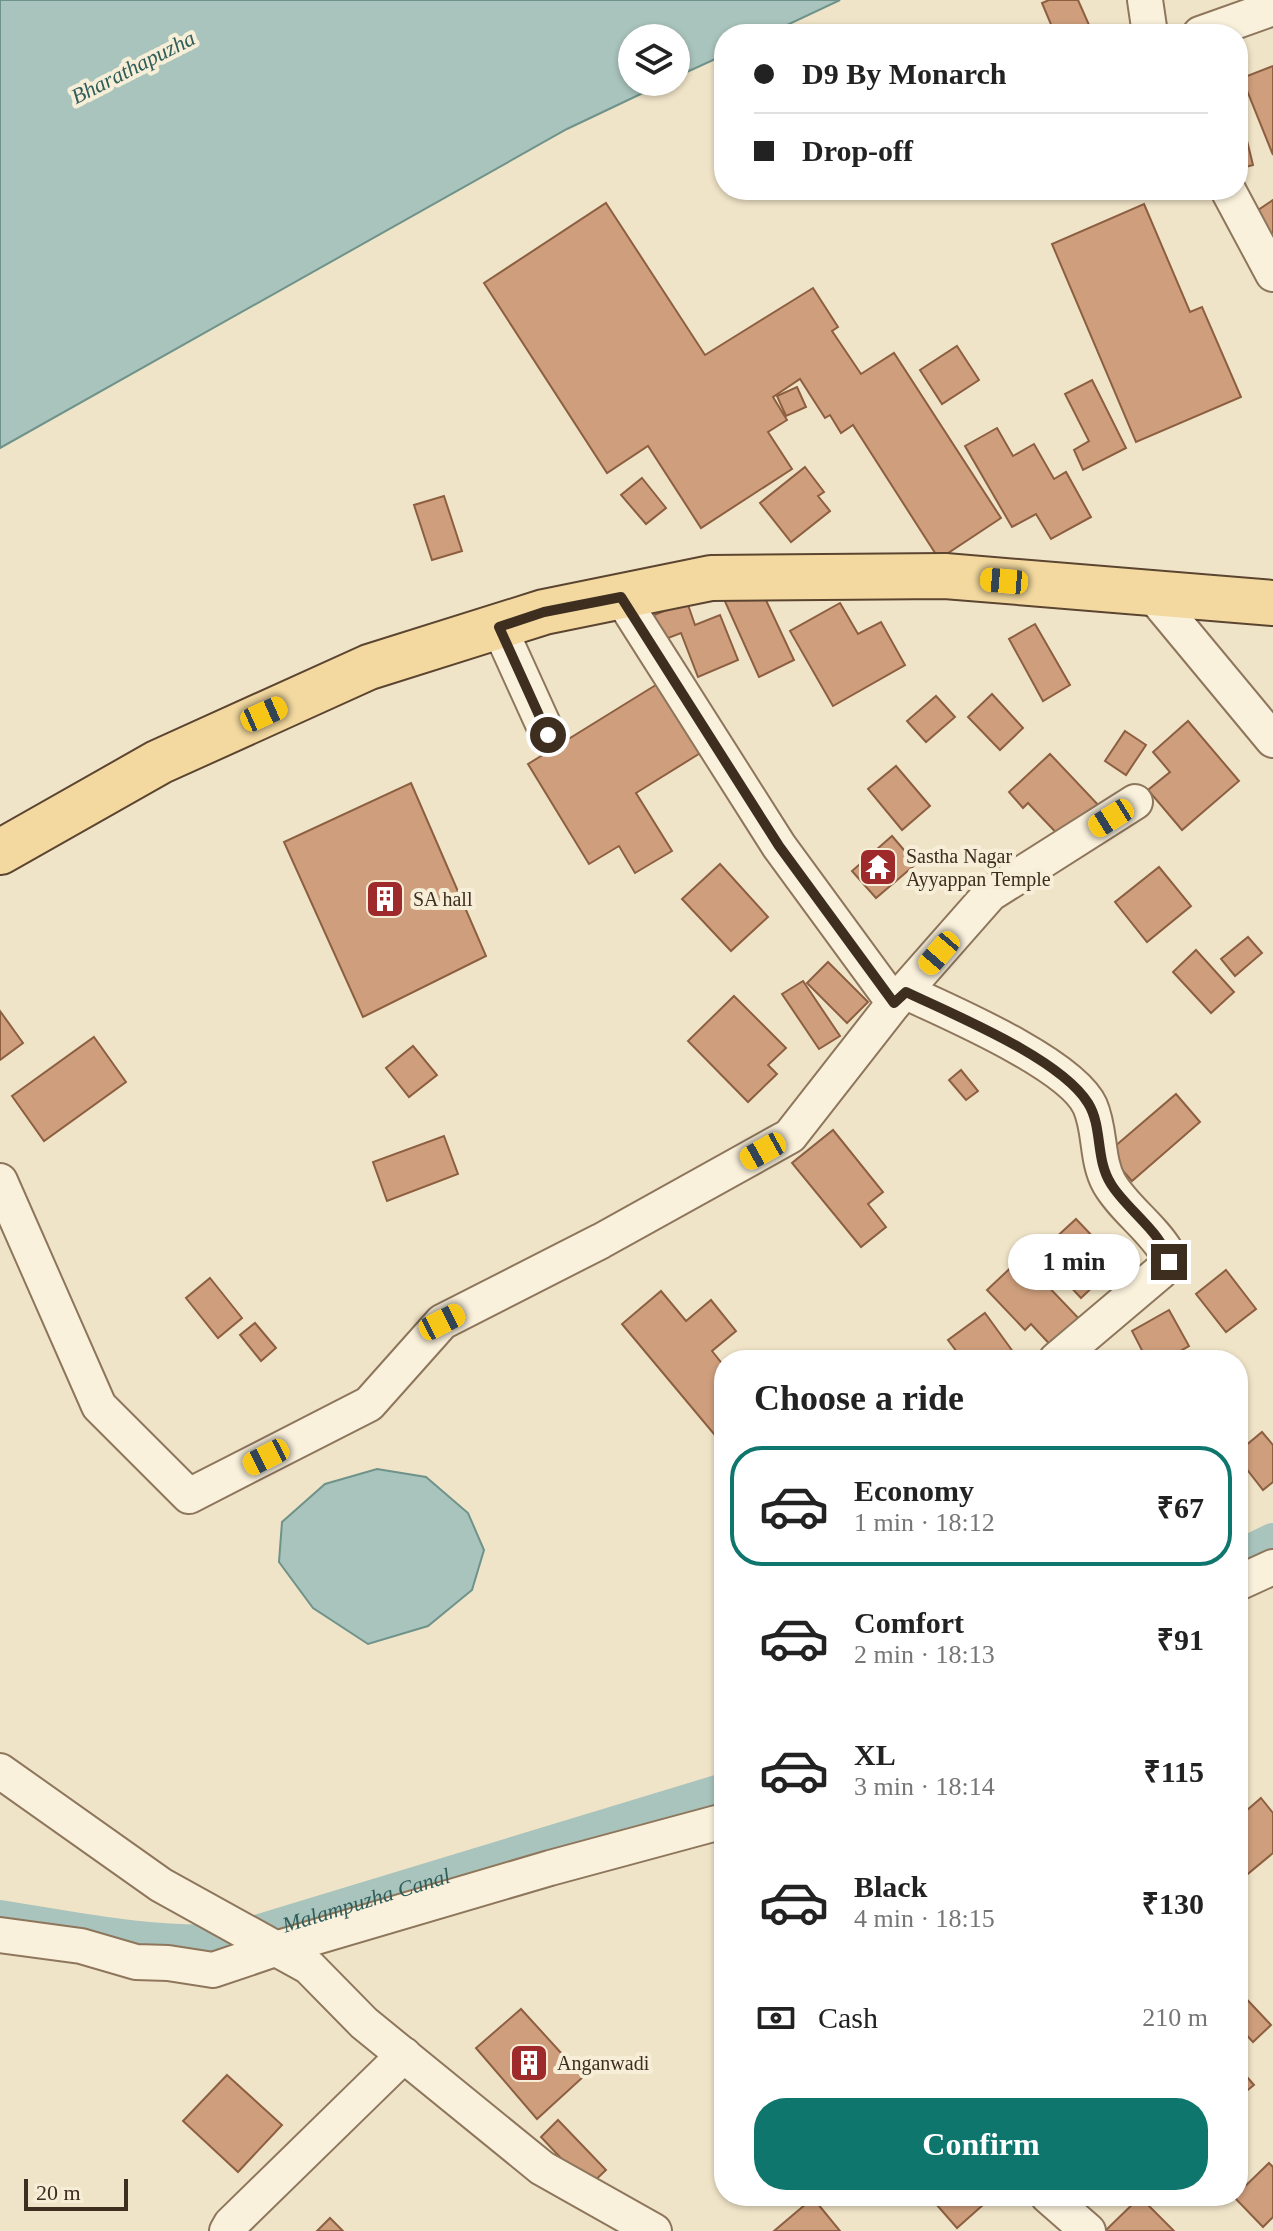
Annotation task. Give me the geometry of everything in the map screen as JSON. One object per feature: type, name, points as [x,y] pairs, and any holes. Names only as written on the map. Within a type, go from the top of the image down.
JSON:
[{"type":"main road","points":[[0,852],[159,762],[369,667],[544,612],[711,578],[929,576],[1273,603]]},
{"type":"street","points":[[1145,0],[1149,24]]},
{"type":"street","points":[[1228,24],[1273,8]]},
{"type":"street","points":[[1233,200],[1273,274]]},
{"type":"street","points":[[1151,593],[1273,740]]},
{"type":"street","points":[[621,597],[779,846],[900,997],[1015,1046],[1078,1090],[1089,1105],[1096,1126],[1101,1163],[1109,1182],[1167,1253],[1169,1262],[1068,1350]]},
{"type":"street","points":[[499,627],[548,735]]},
{"type":"street","points":[[0,1181],[99,1406],[189,1496],[369,1404],[442,1322],[601,1241],[790,1136],[900,997],[990,894],[1135,802]]},
{"type":"street","points":[[1248,1578],[1273,1567]]},
{"type":"street","points":[[0,1771],[161,1885],[309,1967],[364,2023],[542,2168],[654,2231]]},
{"type":"street","points":[[0,1935],[81,1946],[136,1962],[213,1970],[256,1938],[550,1868],[714,1824]]},
{"type":"street","points":[[227,2231],[404,2055]]},
{"type":"street","points":[[1059,2206],[1088,2231]]},
{"type":"water","name":"Bharathapuzha","points":[[0,0],[840,0],[789,24],[714,24],[714,60],[690,71],[690,24],[618,24],[618,96],[637,96],[567,129],[0,448]]},
{"type":"water","points":[[377,1469],[426,1477],[468,1513],[484,1550],[472,1590],[428,1626],[368,1644],[313,1608],[279,1562],[282,1522],[325,1484]]},
{"type":"building","points":[[1049,0],[1078,0],[1089,24],[1051,24],[1042,3]]},
{"type":"building","points":[[1273,66],[1273,155],[1248,93],[1248,76]]},
{"type":"building","points":[[1248,145],[1253,165],[1248,166]]},
{"type":"building","points":[[1248,194],[1258,210],[1273,200],[1273,242]]},
{"type":"building","points":[[606,203],[705,355],[813,288],[838,327],[832,331],[861,374],[894,353],[1001,518],[939,559],[853,425],[841,433],[830,415],[825,418],[800,379],[773,397],[787,420],[768,432],[792,469],[701,528],[648,446],[607,473],[484,283]]},
{"type":"building","points":[[1144,204],[1190,312],[1202,307],[1241,397],[1136,442],[1052,244]]},
{"type":"building","points":[[957,346],[979,380],[942,404],[920,370]]},
{"type":"building","points":[[1092,380],[1126,448],[1083,470],[1074,450],[1089,441],[1065,394]]},
{"type":"building","points":[[797,387],[806,407],[786,416],[777,396]]},
{"type":"building","points":[[997,428],[1013,456],[1034,444],[1054,479],[1066,472],[1091,517],[1051,539],[1036,514],[1012,527],[965,446]]},
{"type":"building","points":[[805,467],[824,492],[818,496],[830,511],[791,542],[760,503]]},
{"type":"building","points":[[642,478],[666,508],[646,524],[621,495]]},
{"type":"building","points":[[444,496],[462,551],[432,560],[414,505]]},
{"type":"building","points":[[757,581],[794,660],[759,677],[723,597]]},
{"type":"building","points":[[687,602],[695,625],[720,615],[738,660],[698,677],[681,633],[663,640],[654,615]]},
{"type":"building","points":[[840,603],[858,634],[881,622],[905,665],[833,706],[790,631]]},
{"type":"building","points":[[1035,624],[1070,685],[1043,701],[1009,639]]},
{"type":"building","points":[[659,683],[702,752],[636,793],[672,851],[635,873],[619,846],[589,864],[528,764]]},
{"type":"building","points":[[992,694],[1023,728],[1000,750],[968,717]]},
{"type":"building","points":[[936,696],[955,717],[926,742],[907,721]]},
{"type":"building","points":[[1188,721],[1239,781],[1182,830],[1148,790],[1170,772],[1153,752]]},
{"type":"building","points":[[1125,731],[1146,745],[1126,775],[1105,761]]},
{"type":"building","points":[[1050,754],[1102,809],[1066,843],[1028,803],[1023,808],[1009,792]]},
{"type":"building","points":[[896,766],[930,806],[902,830],[868,789]]},
{"type":"building","name":"SA hall","points":[[411,783],[486,956],[363,1017],[284,842]]},
{"type":"building","points":[[892,836],[916,864],[876,898],[852,871]]},
{"type":"building","points":[[720,864],[768,917],[731,951],[682,899]]},
{"type":"building","points":[[1159,867],[1191,906],[1147,942],[1115,902]]},
{"type":"building","points":[[1248,937],[1262,953],[1235,976],[1221,959]]},
{"type":"building","points":[[1196,950],[1234,992],[1211,1013],[1173,972]]},
{"type":"building","points":[[828,962],[868,1002],[847,1023],[807,983]]},
{"type":"building","points":[[803,981],[840,1036],[819,1049],[782,994]]},
{"type":"building","points":[[734,996],[786,1048],[768,1065],[777,1074],[748,1102],[688,1041]]},
{"type":"building","points":[[0,1011],[23,1043],[0,1060]]},
{"type":"building","points":[[94,1037],[126,1082],[44,1141],[12,1096]]},
{"type":"building","points":[[413,1046],[437,1075],[409,1097],[386,1068]]},
{"type":"building","points":[[961,1070],[978,1091],[966,1100],[949,1080]]},
{"type":"building","points":[[1176,1094],[1200,1122],[1132,1181],[1107,1153]]},
{"type":"building","points":[[833,1130],[883,1192],[868,1204],[886,1227],[861,1247],[792,1163]]},
{"type":"building","points":[[444,1136],[458,1174],[387,1201],[373,1162]]},
{"type":"building","points":[[1076,1219],[1118,1263],[1081,1298],[1039,1253]]},
{"type":"building","points":[[1021,1258],[1084,1324],[1055,1350],[1031,1324],[1025,1330],[987,1290]]},
{"type":"building","points":[[1226,1270],[1256,1309],[1226,1332],[1196,1294]]},
{"type":"building","points":[[210,1278],[242,1318],[218,1338],[186,1298]]},
{"type":"building","points":[[661,1291],[686,1321],[711,1300],[736,1331],[712,1351],[714,1434],[622,1324]]},
{"type":"building","points":[[1169,1310],[1189,1346],[1182,1350],[1142,1350],[1132,1331]]},
{"type":"building","points":[[985,1313],[1012,1350],[956,1350],[948,1340]]},
{"type":"building","points":[[255,1323],[276,1348],[261,1361],[240,1335]]},
{"type":"building","points":[[1262,1432],[1273,1445],[1273,1482],[1263,1490],[1248,1471],[1248,1444]]},
{"type":"building","points":[[1261,1798],[1273,1813],[1273,1853],[1248,1874],[1248,1809]]},
{"type":"building","points":[[1248,2001],[1271,2025],[1253,2042],[1248,2037]]},
{"type":"building","name":"Anganwadi","points":[[521,2009],[583,2077],[537,2119],[476,2048]]},
{"type":"building","points":[[227,2075],[282,2125],[238,2172],[183,2121]]},
{"type":"building","points":[[558,2120],[606,2170],[588,2187],[541,2137]]},
{"type":"building","points":[[1269,2163],[1273,2167],[1273,2217],[1263,2227],[1243,2206],[1248,2206],[1248,2183]]},
{"type":"building","points":[[804,2206],[820,2206],[840,2231],[774,2231]]},
{"type":"building","points":[[938,2206],[982,2206],[957,2228]]},
{"type":"building","points":[[1131,2206],[1149,2206],[1174,2231],[1105,2231]]},
{"type":"building","points":[[330,2218],[343,2231],[317,2231]]},
{"type":"waterway","name":"Malampuzha Canal","points":[[1248,1553],[1273,1541]]},
{"type":"waterway","name":"Malampuzha Canal","points":[[0,1918],[141,1939],[227,1942],[714,1794]]},
{"type":"place","name":"Sastha Nagar Ayyappan Temple","points":[[878,867]]},
{"type":"place","name":"SA hall","points":[[385,899]]},
{"type":"place","name":"Anganwadi","points":[[529,2063]]},
{"type":"route","points":[[548,735],[499,627],[544,612],[621,597],[779,846],[894,1003],[906,992],[985,1029],[1038,1060],[1078,1090],[1089,1105],[1096,1126],[1101,1163],[1109,1182],[1163,1246],[1169,1262]]}]
